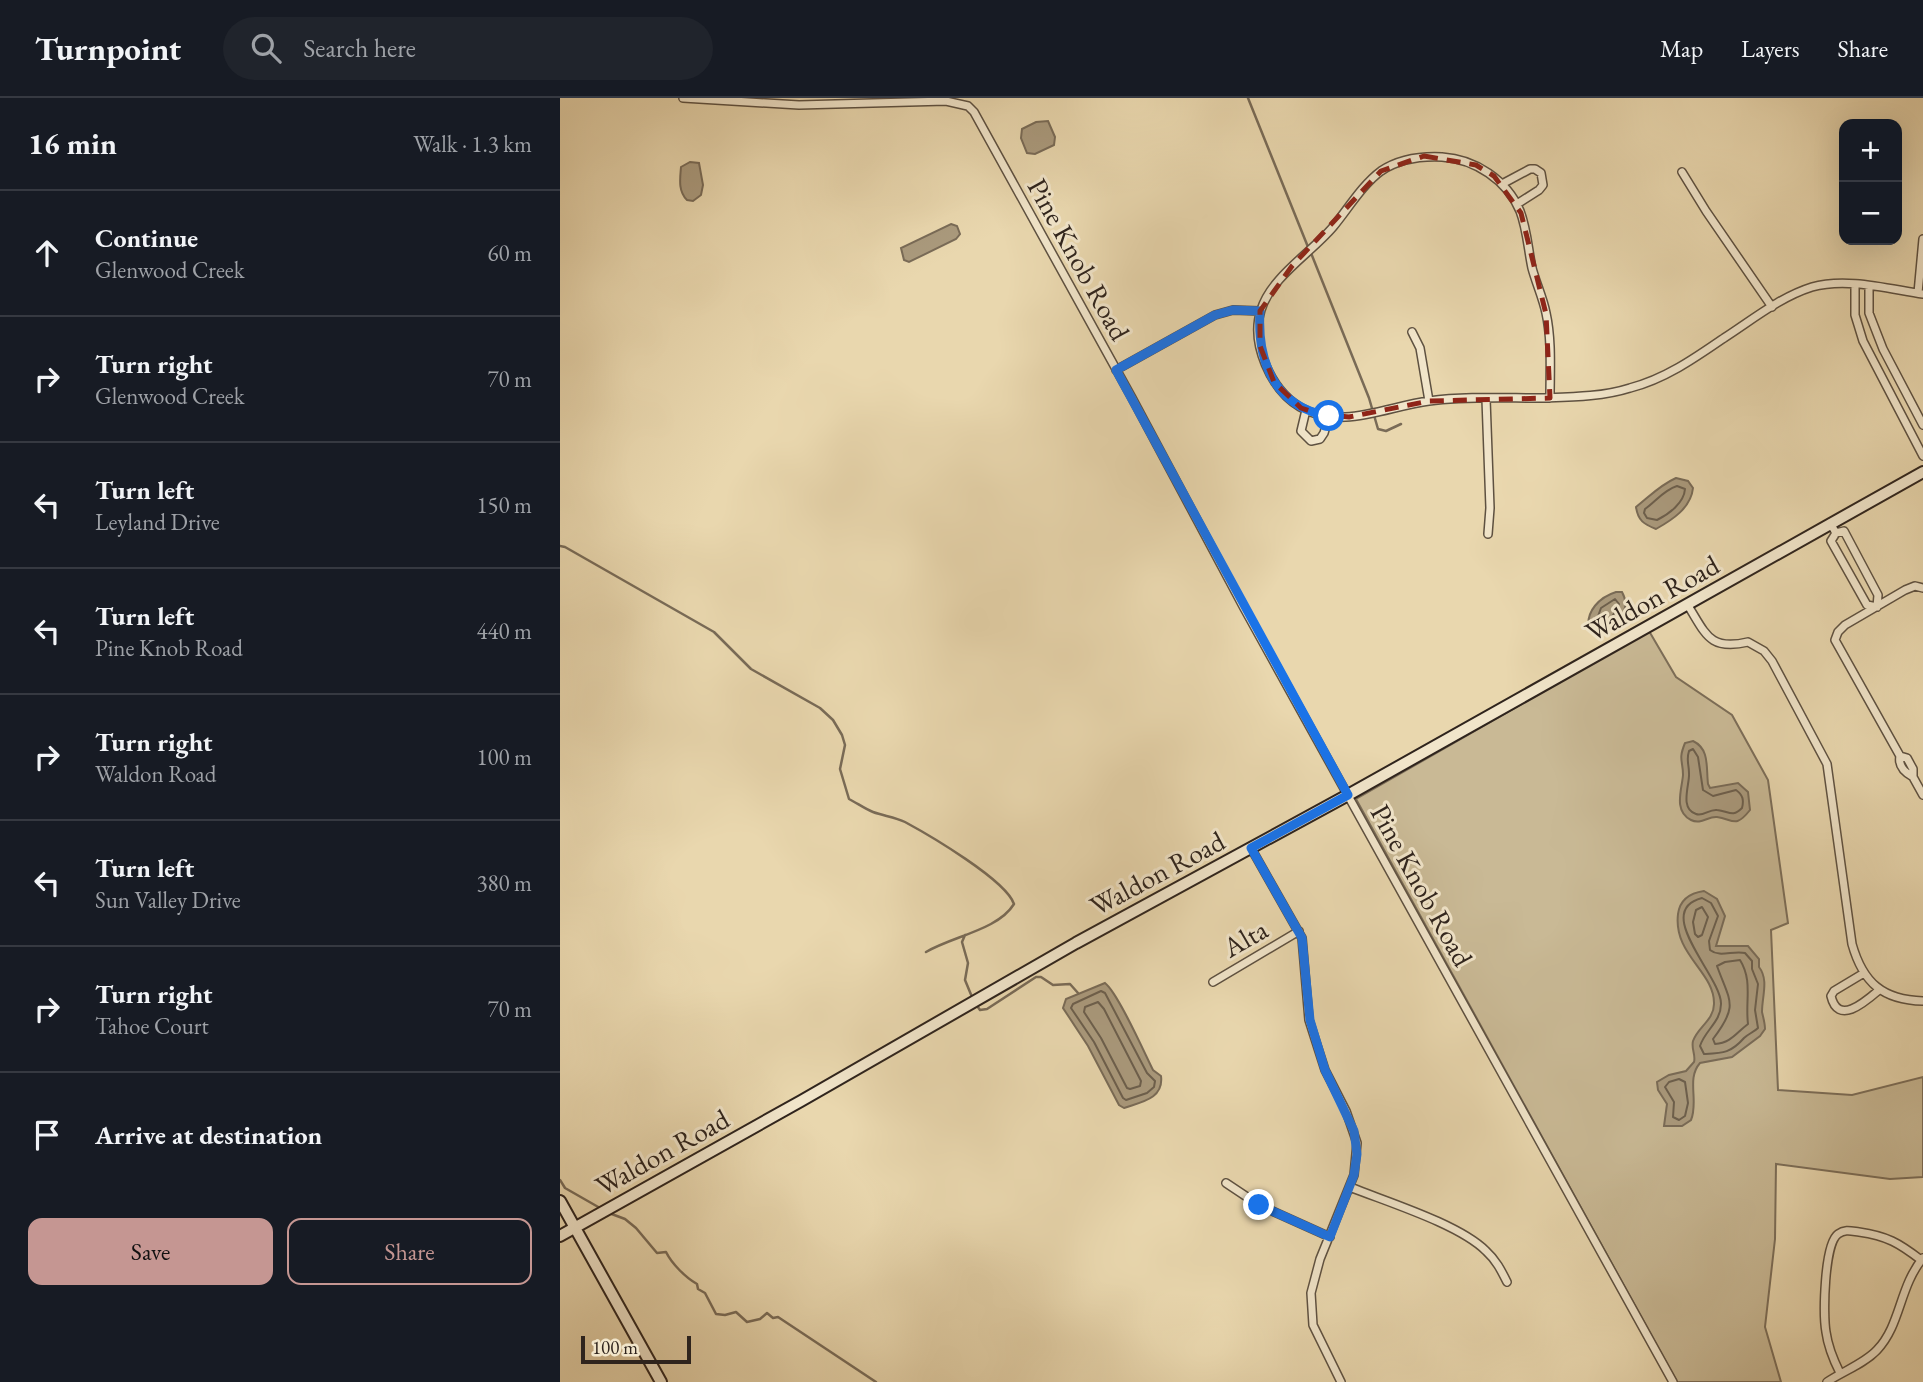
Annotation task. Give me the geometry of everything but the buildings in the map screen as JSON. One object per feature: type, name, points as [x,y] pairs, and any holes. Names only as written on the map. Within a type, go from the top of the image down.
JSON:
[{"type":"street","name":"Pine Knob Road","points":[[683,98],[799,105],[946,101],[968,106],[981,123],[1673,1382]]},
{"type":"street","points":[[1550,398],[1550,353],[1546,314],[1521,213],[1502,184],[1476,165],[1452,158],[1424,156],[1402,161],[1381,171],[1317,246],[1292,266],[1271,291],[1260,311],[1260,346],[1274,382],[1306,410],[1329,416],[1349,417],[1429,401],[1550,398],[1586,396],[1630,389],[1665,375],[1788,296],[1813,286],[1834,283],[1921,293],[1923,239]]},
{"type":"street","points":[[1502,184],[1531,169],[1541,173],[1543,185],[1517,204]]},
{"type":"street","points":[[1682,172],[1772,307]]},
{"type":"street","points":[[1855,285],[1855,315],[1863,341],[1923,456]]},
{"type":"street","points":[[1869,286],[1869,313],[1883,349],[1923,425]]},
{"type":"street","points":[[1116,370],[1215,315],[1233,310],[1260,311]]},
{"type":"street","points":[[1412,332],[1420,348],[1429,401]]},
{"type":"street","points":[[1888,389],[1900,382]]},
{"type":"street","points":[[1486,399],[1490,508],[1488,534]]},
{"type":"street","points":[[1306,410],[1301,431],[1311,441],[1320,439],[1329,416]]},
{"type":"street","name":"Waldon Road","points":[[560,1236],[1065,949],[1348,795],[1687,604],[1833,528],[1923,472]]},
{"type":"street","points":[[1833,528],[1844,531],[1878,595],[1877,607],[1867,605],[1831,541],[1833,528]]},
{"type":"street","points":[[1923,588],[1915,586],[1844,625],[1835,640],[1900,756],[1899,762],[1904,772],[1913,777],[1923,795]]},
{"type":"street","points":[[1687,604],[1712,640],[1729,647],[1748,642],[1764,651],[1772,661],[1827,764],[1852,944],[1857,963],[1879,990],[1905,1001],[1923,1001]]},
{"type":"street","points":[[1251,848],[1302,938],[1306,1000],[1315,1040],[1325,1070],[1354,1131],[1357,1154],[1350,1187],[1314,1277],[1310,1310],[1318,1338],[1340,1382]]},
{"type":"street","name":"Alta","points":[[1213,982],[1299,931]]},
{"type":"street","points":[[1864,973],[1834,991],[1831,996],[1836,1009],[1841,1012],[1849,1010],[1879,990]]},
{"type":"street","points":[[1226,1183],[1259,1205],[1330,1237]]},
{"type":"street","points":[[1350,1187],[1469,1238],[1485,1249],[1497,1263],[1507,1282]]},
{"type":"street","points":[[560,1201],[661,1382]]},
{"type":"street","points":[[1827,1382],[1869,1357],[1887,1337],[1905,1287],[1922,1259],[1901,1244],[1883,1236],[1844,1230],[1835,1236],[1830,1248],[1824,1300],[1825,1328],[1829,1352],[1840,1373]]},
{"type":"highlighted area","points":[[1424,156],[1476,165],[1494,176],[1521,213],[1546,314],[1550,398],[1429,401],[1349,417],[1319,414],[1301,408],[1274,382],[1260,346],[1260,311],[1292,266],[1381,171]]},
{"type":"shaded area","points":[[1649,631],[1676,677],[1732,715],[1768,780],[1788,923],[1771,930],[1778,1090],[1852,1095],[1923,1077],[1923,1177],[1890,1179],[1776,1164],[1775,1239],[1765,1327],[1781,1382],[1677,1382],[1356,799]]},
{"type":"water","points":[[1048,121],[1055,137],[1054,145],[1035,154],[1027,153],[1021,138],[1022,129],[1036,122]]},
{"type":"water","points":[[690,162],[699,163],[703,185],[701,195],[693,201],[687,200],[680,185],[681,167]]},
{"type":"water","points":[[951,224],[957,226],[960,234],[956,239],[909,262],[904,260],[901,248]]},
{"type":"water","points":[[1676,478],[1688,481],[1693,488],[1689,502],[1674,517],[1656,529],[1645,524],[1638,516],[1636,507],[1660,487]]},
{"type":"water","points":[[1622,592],[1625,599],[1624,612],[1610,626],[1598,632],[1589,630],[1589,617],[1595,606],[1604,597]]},
{"type":"water","points":[[1693,741],[1705,754],[1710,788],[1738,783],[1748,792],[1750,810],[1741,819],[1734,821],[1714,817],[1695,821],[1685,816],[1680,805],[1683,775],[1681,760],[1685,743]]},
{"type":"water","points":[[1704,891],[1717,899],[1725,916],[1716,946],[1748,946],[1759,959],[1759,967],[1764,977],[1762,1012],[1765,1029],[1760,1036],[1732,1057],[1700,1063],[1694,1076],[1691,1120],[1682,1126],[1664,1126],[1667,1104],[1658,1090],[1657,1082],[1669,1075],[1686,1071],[1694,1062],[1693,1041],[1713,1010],[1713,993],[1687,952],[1678,928],[1678,914],[1683,901],[1694,893]]},
{"type":"water","points":[[1105,983],[1124,1010],[1153,1070],[1161,1076],[1161,1084],[1155,1095],[1124,1108],[1119,1105],[1088,1046],[1063,1008],[1066,999]]},
{"type":"waterway","points":[[1248,98],[1308,247]]},
{"type":"waterway","points":[[1311,253],[1369,398],[1378,429],[1386,431],[1401,424]]},
{"type":"waterway","points":[[560,546],[714,632],[751,669],[820,708],[833,720],[842,735],[845,745],[840,769],[849,799],[873,812],[905,822],[931,837],[966,859],[1008,894],[1014,904],[1007,913],[986,926],[926,952]]},
{"type":"waterway","points":[[965,935],[962,942],[968,963],[965,980],[972,997]]},
{"type":"waterway","points":[[975,1003],[980,1010],[987,1009],[1036,977],[1041,977],[1053,985],[1070,984],[1078,993]]},
{"type":"waterway","points":[[560,1180],[565,1188],[600,1208]]},
{"type":"waterway","points":[[609,1213],[625,1219],[636,1228],[657,1253],[666,1252],[680,1270],[697,1284],[698,1289],[705,1293],[716,1314],[736,1312],[747,1322],[760,1319],[767,1313],[773,1318],[778,1317],[876,1382]]},
{"type":"route","points":[[1259,1205],[1330,1237],[1354,1175],[1357,1143],[1315,1040],[1306,1000],[1302,938],[1251,848],[1348,795],[1116,370],[1215,315],[1233,310],[1260,311],[1260,346],[1274,382],[1301,408],[1329,416]]}]
